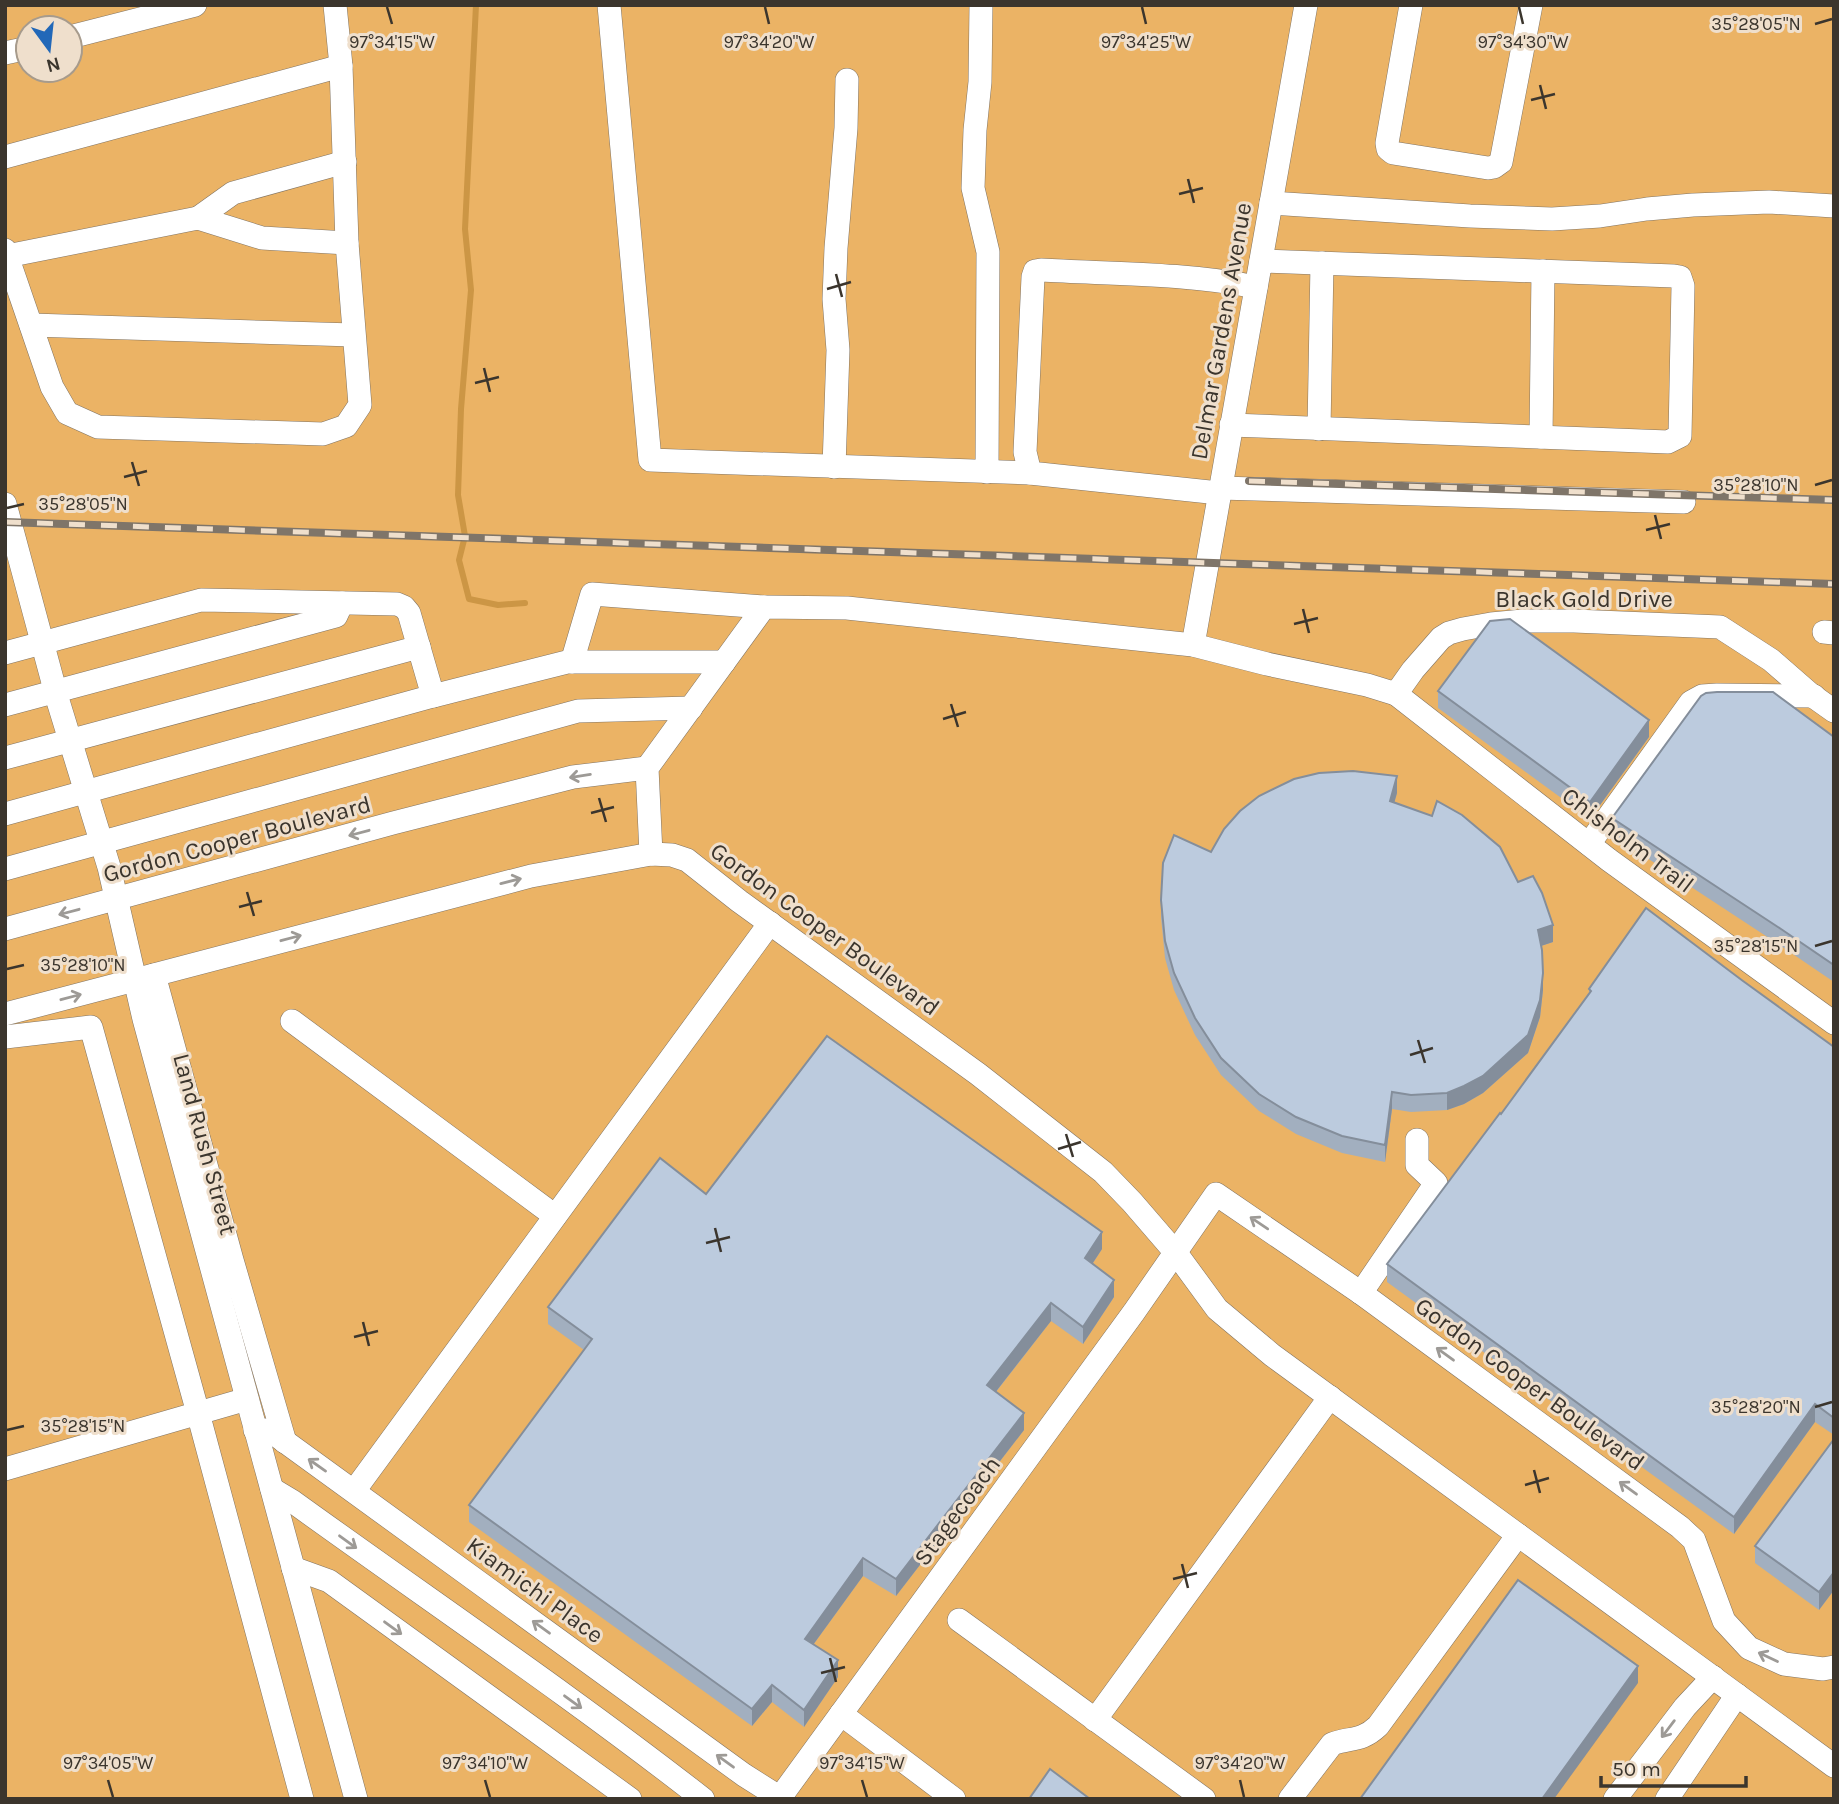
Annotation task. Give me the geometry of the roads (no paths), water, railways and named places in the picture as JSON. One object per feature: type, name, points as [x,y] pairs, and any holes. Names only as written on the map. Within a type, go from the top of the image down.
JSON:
[{"type":"street","points":[[84,33],[195,5]]},
{"type":"street","points":[[335,5],[341,66],[345,162],[347,243],[360,405],[346,426],[323,434],[98,428],[67,414],[52,387],[6,253],[198,218],[233,194],[345,162]]},
{"type":"street","points":[[609,5],[650,460],[1030,473],[1219,490],[1684,502]]},
{"type":"street","points":[[981,5],[973,188],[988,252],[987,472]]},
{"type":"street","name":"Delmar Gardens Avenue","points":[[1201,641],[1219,490],[1306,5]]},
{"type":"street","points":[[1411,5],[1388,149],[1393,153],[1488,167],[1494,167],[1501,162],[1531,5]]},
{"type":"street","points":[[5,157],[341,66]]},
{"type":"street","points":[[834,467],[838,350],[834,299],[847,80]]},
{"type":"street","points":[[1271,203],[1552,219],[1693,205],[1769,202],[1834,206]]},
{"type":"street","points":[[198,218],[262,238],[347,243]]},
{"type":"street","points":[[1231,425],[1668,442],[1680,436],[1683,286],[1680,277],[1261,261]]},
{"type":"street","points":[[1319,429],[1322,263]]},
{"type":"street","points":[[1030,473],[1025,452],[1035,271],[1191,278],[1256,287]]},
{"type":"street","points":[[1541,437],[1543,271]]},
{"type":"street","points":[[31,326],[353,335]]},
{"type":"street","name":"Land Rush Street","points":[[5,504],[116,899],[144,977],[144,1020],[356,1799]]},
{"type":"street","points":[[572,662],[592,594],[764,607],[847,608],[1201,641],[1396,694]]},
{"type":"street","points":[[5,653],[201,600],[397,604],[409,613],[433,696]]},
{"type":"street","points":[[5,705],[336,616],[342,603]]},
{"type":"street","points":[[651,854],[647,768],[764,607]]},
{"type":"street","name":"Black Gold Drive","points":[[1396,694],[1413,670],[1441,638],[1449,633],[1491,624],[1574,621],[1720,627],[1772,660],[1834,711]]},
{"type":"street","points":[[5,758],[419,647]]},
{"type":"street","points":[[5,814],[433,696],[567,662],[724,662]]},
{"type":"street","name":"Chisholm Trail","points":[[1396,694],[1589,844],[1834,1023]]},
{"type":"street","points":[[1589,844],[1691,702],[1702,696],[1717,695],[1814,696]]},
{"type":"street","points":[[5,869],[578,711],[691,708]]},
{"type":"street","name":"Gordon Cooper Boulevard","points":[[5,929],[573,777],[647,768]]},
{"type":"street","name":"Gordon Cooper Boulevard","points":[[5,1014],[531,876],[651,854],[672,855],[687,860],[978,1074],[1103,1172],[1176,1253],[1217,1310],[1272,1355],[1834,1766]]},
{"type":"street","points":[[354,1491],[770,923]]},
{"type":"street","points":[[144,977],[285,1442]]},
{"type":"street","points":[[292,1021],[555,1216]]},
{"type":"street","points":[[5,1037],[91,1027],[302,1799]]},
{"type":"street","points":[[1361,1293],[1436,1183],[1417,1165],[1417,1140]]},
{"type":"street","name":"Gordon Cooper Boulevard","points":[[1176,1253],[1216,1194],[1361,1293],[1681,1527],[1694,1540],[1724,1620],[1749,1648],[1784,1664],[1823,1669],[1834,1667]]},
{"type":"street","name":"Stagecoach","points":[[780,1798],[1176,1253]]},
{"type":"street","points":[[1095,1720],[1330,1397]]},
{"type":"street","points":[[5,1469],[247,1399]]},
{"type":"street","name":"Kiamichi Place","points":[[255,1430],[269,1430],[744,1775],[780,1798]]},
{"type":"street","points":[[272,1489],[652,1758],[704,1799]]},
{"type":"street","points":[[1290,1799],[1332,1745],[1363,1737],[1378,1726],[1518,1535]]},
{"type":"street","points":[[293,1568],[329,1581],[630,1799]]},
{"type":"street","points":[[959,1620],[1204,1799]]},
{"type":"street","points":[[1615,1799],[1685,1707],[1713,1677]]},
{"type":"street","points":[[1667,1799],[1737,1695]]},
{"type":"street","points":[[841,1714],[954,1799]]},
{"type":"waterway","points":[[476,5],[465,229],[471,290],[461,409],[458,495],[465,536],[459,560],[469,599],[498,605],[525,603]]},
{"type":"railway","points":[[1249,481],[1834,500]]},
{"type":"railway","points":[[5,522],[1834,584]]}]
